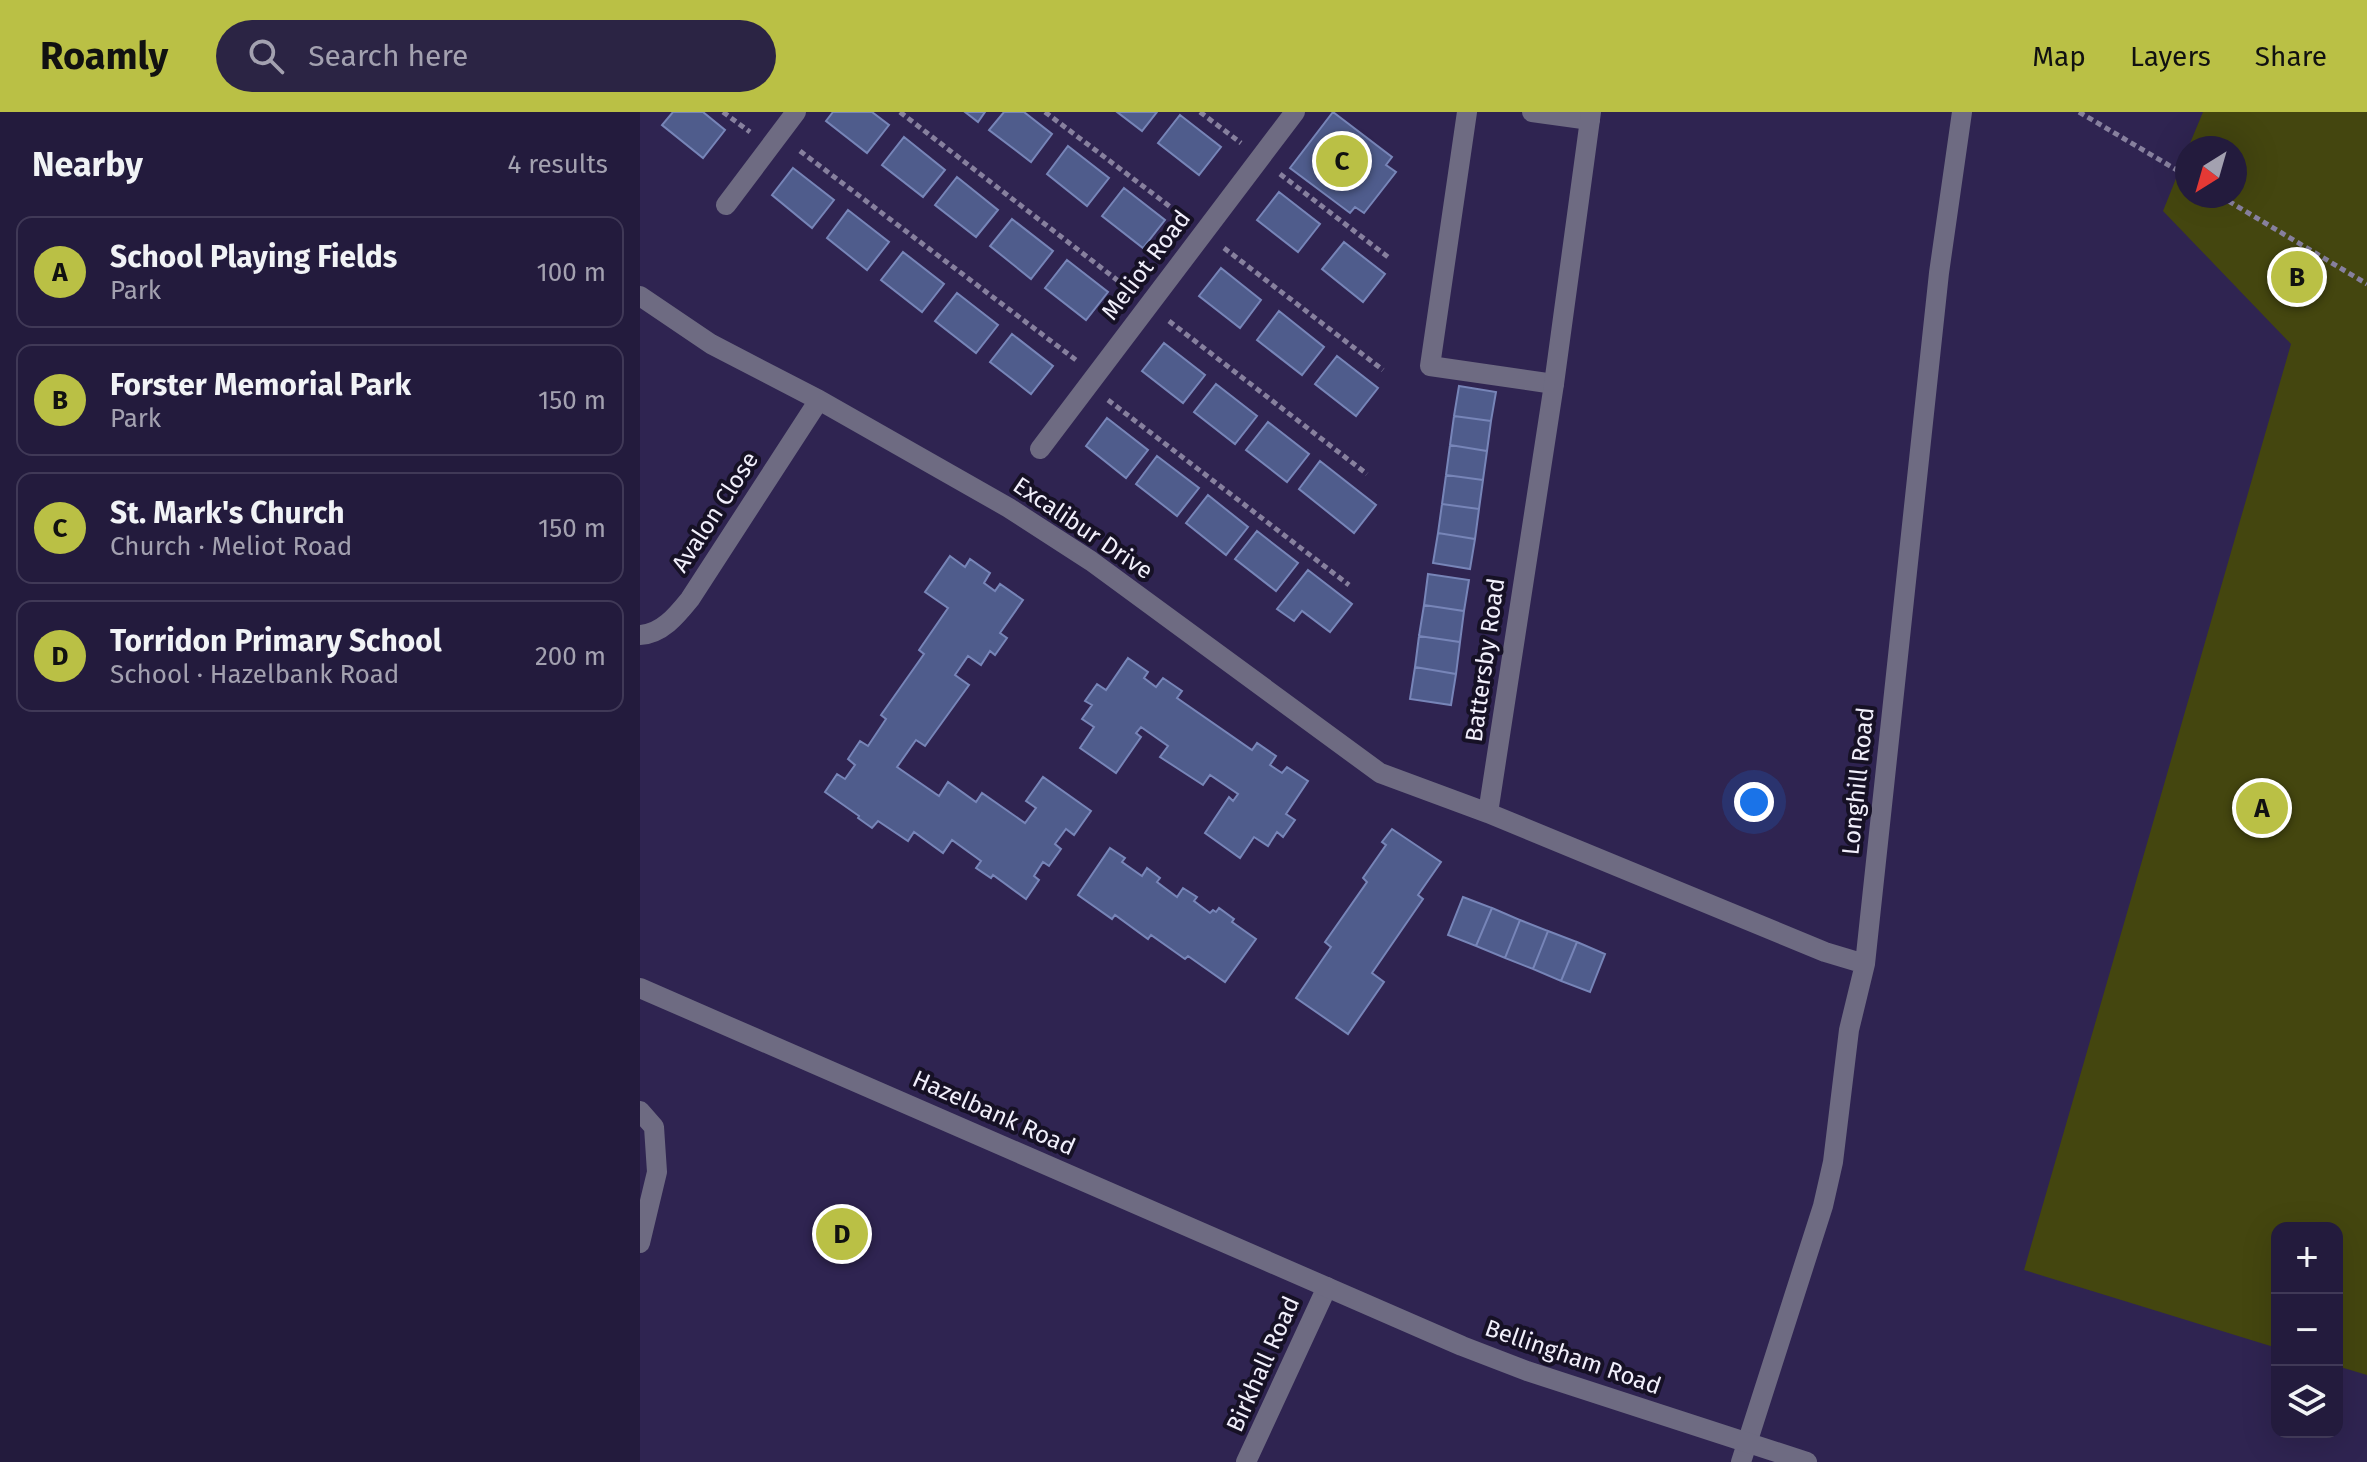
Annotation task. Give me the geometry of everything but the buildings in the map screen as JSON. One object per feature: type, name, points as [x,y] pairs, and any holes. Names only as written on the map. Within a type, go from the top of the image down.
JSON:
[{"type":"street","points":[[726,205],[796,112]]},
{"type":"street","name":"Meliot Road","points":[[1040,449],[1295,112]]},
{"type":"street","points":[[1467,112],[1430,366],[1554,384]]},
{"type":"street","points":[[1532,112],[1590,116]]},
{"type":"street","name":"Longhill Road","points":[[1744,1453],[1823,1206],[1833,1162],[1849,1030],[1865,964],[1939,273],[1962,112]]},
{"type":"street","name":"Battersby Road","points":[[1488,813],[1554,384],[1590,116]]},
{"type":"street","name":"Excalibur Drive","points":[[640,296],[711,344],[819,400],[1009,508],[1091,561],[1380,773],[1488,813]]},
{"type":"street","name":"Avalon Close","points":[[640,635],[649,635],[672,621],[690,599],[819,400]]},
{"type":"street","points":[[1488,813],[1825,952],[1865,964]]},
{"type":"street","name":"Hazelbank Road","points":[[640,988],[1327,1287]]},
{"type":"street","points":[[640,1111],[654,1127],[657,1172],[640,1243]]},
{"type":"street","name":"Bellingham Road","points":[[1327,1287],[1527,1371],[1744,1453],[1807,1462]]},
{"type":"street","name":"Birkhall Road","points":[[1246,1462],[1327,1287]]},
{"type":"path","points":[[900,112],[1367,474]]},
{"type":"path","points":[[1045,112],[1383,370]]},
{"type":"path","points":[[1200,112],[1388,257]]},
{"type":"path","points":[[2079,112],[2175,169]]},
{"type":"path","points":[[779,135],[1349,585]]},
{"type":"path","points":[[2240,208],[2367,284]]},
{"type":"shaded area","points":[[2203,112],[2367,112],[2367,1375],[2343,1368],[2343,1222],[2271,1222],[2271,1346],[2024,1270],[2291,344],[2163,211],[2175,181],[2175,208],[2247,208],[2247,136],[2193,136]]},
{"type":"place","name":"St. Mark's Church","points":[[1342,161]]},
{"type":"place","name":"Forster Memorial Park","points":[[2297,277]]},
{"type":"place","name":"School Playing Fields","points":[[2262,808]]},
{"type":"place","name":"Torridon Primary School","points":[[842,1234]]}]
